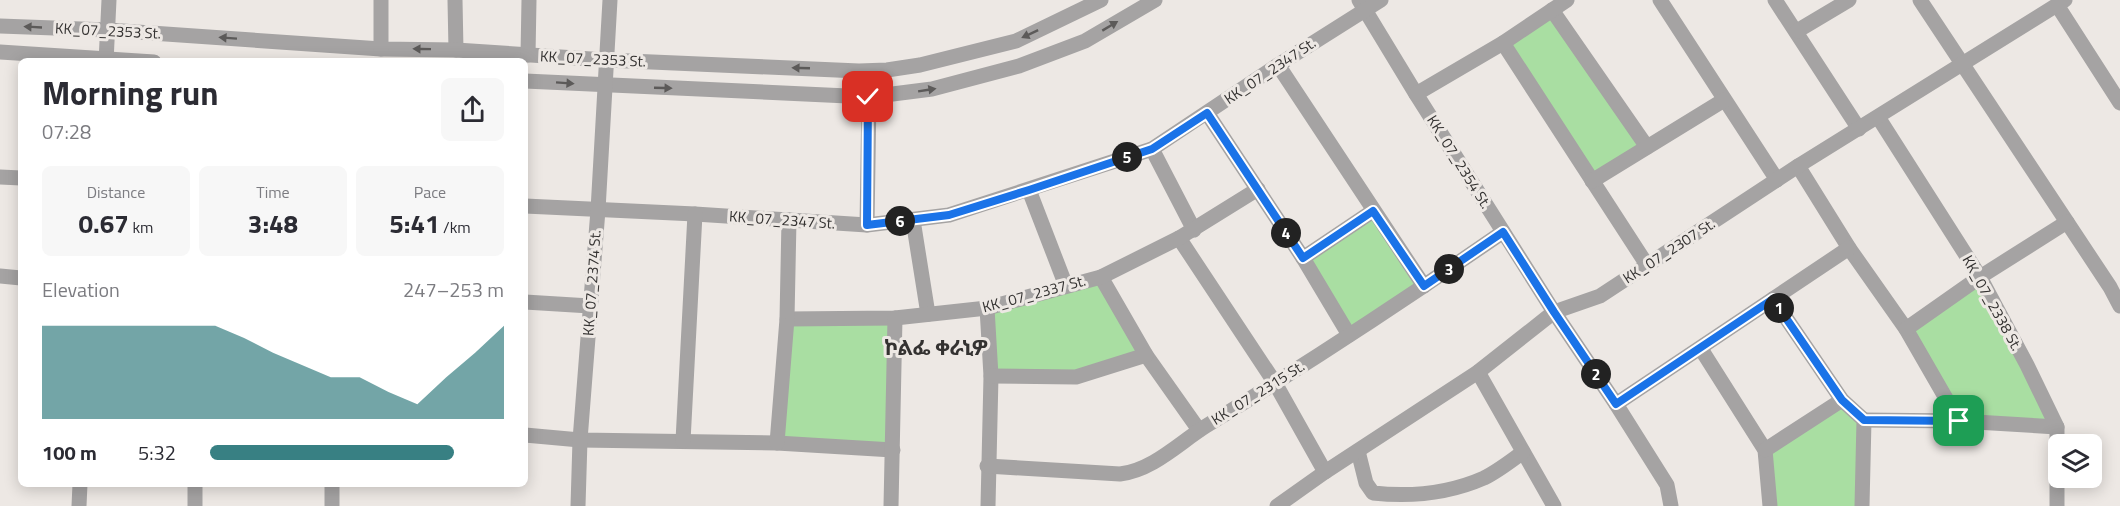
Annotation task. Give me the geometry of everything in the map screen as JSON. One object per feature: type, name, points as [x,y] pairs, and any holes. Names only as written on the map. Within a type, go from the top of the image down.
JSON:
[{"type":"street","points":[[106,58],[109,0]]},
{"type":"street","points":[[381,0],[381,49]]},
{"type":"street","points":[[455,0],[456,50]]},
{"type":"street","points":[[528,55],[529,0]]},
{"type":"street","name":"KK_07_2374 St.","points":[[578,506],[580,440],[598,210],[610,0]]},
{"type":"street","name":"KK_07_2353 St.","points":[[0,26],[108,30],[381,49],[456,50],[606,60],[859,71],[921,65],[1016,41],[1101,0]]},
{"type":"street","name":"KK_07_2353 St.","points":[[528,81],[868,97],[932,89],[1019,66],[1085,41],[1155,0]]},
{"type":"street","name":"KK_07_2347 St.","points":[[528,206],[867,225],[949,215],[1152,149],[1278,65],[1362,5],[1381,0]]},
{"type":"street","points":[[1416,94],[1503,43],[1567,0]]},
{"type":"street","points":[[1660,0],[1777,180]]},
{"type":"street","points":[[1775,0],[1858,129]]},
{"type":"street","points":[[1797,32],[1849,0]]},
{"type":"street","points":[[1920,0],[2067,222],[2115,283],[2120,306]]},
{"type":"street","points":[[2061,3],[2114,81],[2120,103]]},
{"type":"street","name":"KK_07_2307 St.","points":[[1277,506],[1478,372],[1554,312],[1600,296],[1798,166],[2061,3]]},
{"type":"street","name":"KK_07_2354 St.","points":[[1362,5],[1503,232],[1667,485],[1671,506]]},
{"type":"street","points":[[1552,10],[1647,147]]},
{"type":"street","points":[[1503,43],[1647,265]]},
{"type":"street","name":"KK_07_2353 St.","points":[[0,52],[80,58]]},
{"type":"street","points":[[1278,65],[1424,286]]},
{"type":"street","points":[[867,225],[868,97]]},
{"type":"street","points":[[1592,181],[1724,100]]},
{"type":"street","points":[[1207,113],[1303,258],[1349,334]]},
{"type":"street","name":"KK_07_2338 St.","points":[[1878,117],[1980,277],[2027,365],[2056,427],[2058,506]]},
{"type":"street","points":[[1152,149],[1194,230]]},
{"type":"street","points":[[1798,166],[1849,248],[1906,328],[1959,421]]},
{"type":"street","points":[[0,177],[18,178]]},
{"type":"street","name":"KK_07_2337 St.","points":[[787,319],[895,318],[987,308],[1101,277],[1194,230],[1258,189]]},
{"type":"street","points":[[1029,190],[1066,286]]},
{"type":"street","points":[[1303,258],[1373,211]]},
{"type":"street","points":[[683,441],[695,214]]},
{"type":"street","points":[[777,443],[787,319],[789,220]]},
{"type":"street","points":[[914,220],[928,314]]},
{"type":"street","points":[[1906,328],[1980,277],[2067,222]]},
{"type":"street","name":"KK_07_2315 St.","points":[[987,466],[1120,474],[1134,472],[1149,465],[1503,232]]},
{"type":"street","points":[[1179,238],[1275,383],[1325,472]]},
{"type":"street","points":[[1616,404],[1849,248]]},
{"type":"street","points":[[0,276],[18,278]]},
{"type":"street","points":[[1101,277],[1146,356],[1200,430]]},
{"type":"street","points":[[1773,299],[1842,400],[1864,420],[1959,421],[2056,427]]},
{"type":"street","points":[[528,302],[590,306]]},
{"type":"street","points":[[987,308],[991,376],[987,466],[988,506]]},
{"type":"street","points":[[891,506],[895,318]]},
{"type":"street","points":[[1701,349],[1765,450],[1770,506]]},
{"type":"street","points":[[991,376],[1076,377],[1146,356]]},
{"type":"street","points":[[1478,372],[1554,506]]},
{"type":"street","points":[[1765,450],[1842,400]]},
{"type":"street","points":[[1862,506],[1864,420]]},
{"type":"street","points":[[528,435],[580,440],[777,443],[893,450]]},
{"type":"street","points":[[1358,451],[1366,483],[1373,493],[1386,495],[1449,491],[1485,477],[1523,452]]},
{"type":"street","points":[[79,506],[80,487]]},
{"type":"street","points":[[195,487],[195,506]]},
{"type":"street","points":[[332,487],[332,506]]},
{"type":"green space","points":[[1552,10],[1647,147],[1592,181],[1503,43]]},
{"type":"green space","points":[[1373,211],[1424,286],[1349,335],[1303,258]]},
{"type":"green space","points":[[1101,277],[1146,355],[1075,380],[991,376],[987,308]]},
{"type":"green space","points":[[1980,277],[2057,427],[1959,421],[1906,329]]},
{"type":"green space","points":[[895,318],[893,450],[777,443],[787,319]]},
{"type":"green space","points":[[1842,400],[1864,420],[1862,506],[1770,506],[1765,450]]},
{"type":"district","name":"ኮልፌ ቀራኒዎ","points":[[936,348]]},
{"type":"route","points":[[868,97],[867,225],[949,215],[1029,190],[1152,149],[1207,113],[1303,258],[1373,211],[1424,286],[1503,232],[1616,404],[1773,299],[1842,400],[1864,420],[1959,421]]}]
